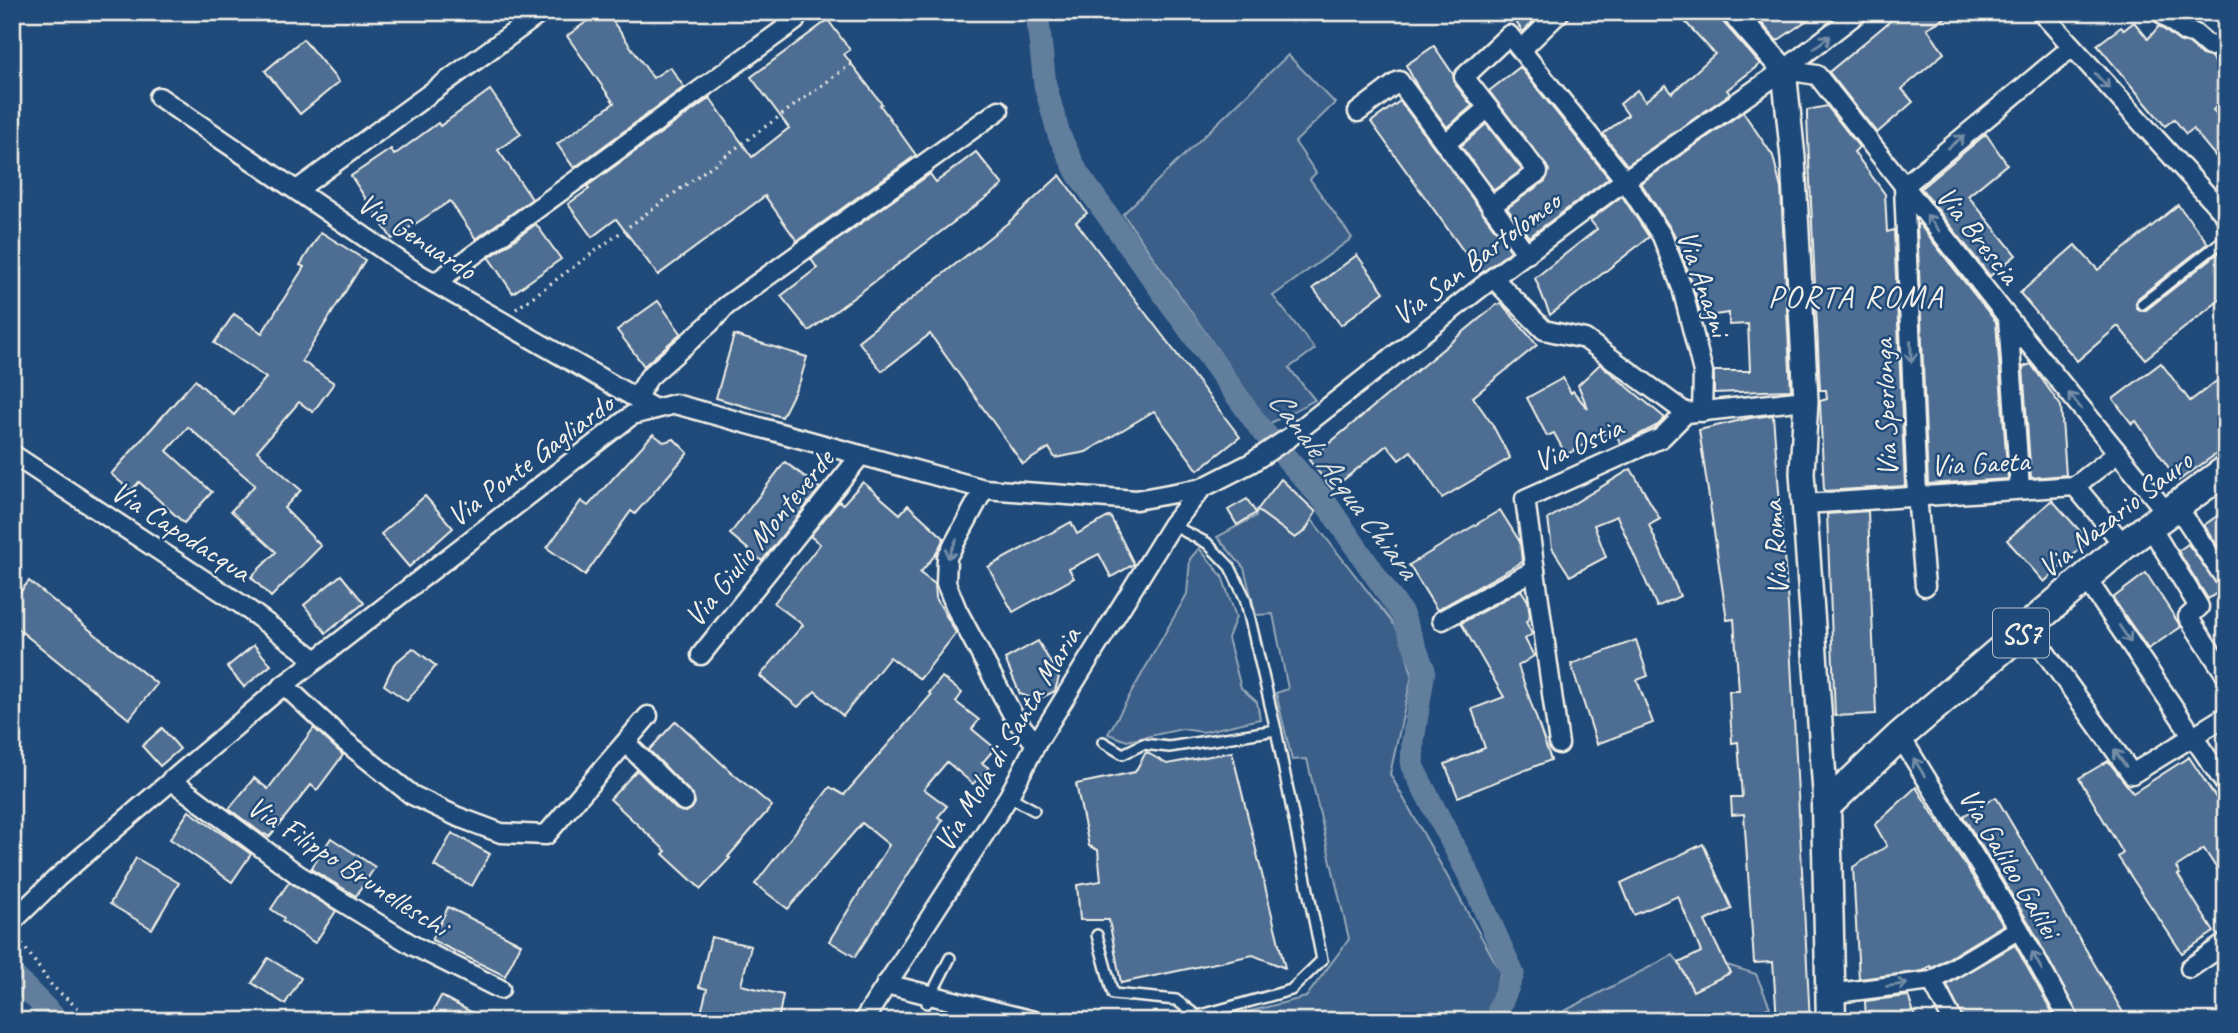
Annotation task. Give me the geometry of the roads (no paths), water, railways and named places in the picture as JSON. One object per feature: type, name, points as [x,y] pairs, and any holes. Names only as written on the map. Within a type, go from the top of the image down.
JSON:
[{"type":"main road","name":"Via Nazario Sauro","points":[[1826,806],[1900,736],[2124,545],[2223,477]]},
{"type":"main road","name":"Via Roma","points":[[1826,806],[1830,1008]]},
{"type":"street","points":[[296,190],[542,12]]},
{"type":"street","points":[[1491,206],[1538,172],[1464,77],[1509,35],[1522,50],[1560,12]]},
{"type":"street","points":[[1733,12],[1784,70]]},
{"type":"street","name":"Via San Bartolomeo","points":[[1202,488],[1251,463],[1290,437],[1493,278],[1625,180],[1784,70],[1859,12]]},
{"type":"street","points":[[2040,12],[2226,216]]},
{"type":"street","points":[[2160,12],[2185,32],[2194,33],[2209,46],[2226,44]]},
{"type":"street","points":[[435,283],[794,21]]},
{"type":"street","points":[[1904,186],[2071,47]]},
{"type":"street","name":"Via Anagni","points":[[1522,50],[1625,180],[1662,236],[1682,288],[1703,372],[1694,413]]},
{"type":"street","name":"Via Brescia","points":[[1784,70],[1817,75],[2165,515]]},
{"type":"street","name":"Via Roma","points":[[1784,70],[1793,158],[1806,401],[1802,473],[1826,806]]},
{"type":"street","points":[[1358,112],[1399,81],[1527,254]]},
{"type":"street","name":"Via Genuardo","points":[[159,97],[435,283],[653,408]]},
{"type":"street","points":[[1445,144],[1489,108]]},
{"type":"street","points":[[636,398],[649,377],[726,306],[999,110]]},
{"type":"street","name":"Via Sperlonga","points":[[1904,186],[1917,495],[1925,586]]},
{"type":"street","points":[[1493,278],[1544,330],[1585,339],[1694,413],[1806,401]]},
{"type":"street","points":[[2008,318],[2020,489]]},
{"type":"street","name":"Via Ponte Gagliardo","points":[[12,922],[57,878],[284,685],[632,415],[675,404],[984,489],[1136,500],[1202,488]]},
{"type":"street","name":"Via Ostia","points":[[1559,744],[1525,499],[1661,438],[1694,413]]},
{"type":"street","points":[[2118,453],[2075,486],[2124,545]]},
{"type":"street","name":"Via Capodacqua","points":[[12,454],[242,605],[316,660]]},
{"type":"street","name":"Via Giulio Monteverde","points":[[701,655],[861,455]]},
{"type":"street","name":"Via Gaeta","points":[[1805,504],[2075,486]]},
{"type":"street","name":"Via Mola di Santa Maria","points":[[863,1021],[1009,796],[1036,744],[1172,525],[1202,488]]},
{"type":"street","points":[[984,489],[947,557],[946,583],[957,610],[1014,717],[1036,744]]},
{"type":"street","points":[[2165,515],[2226,580]]},
{"type":"street","points":[[2165,515],[2199,607],[2188,617],[2226,675]]},
{"type":"street","points":[[1442,620],[1535,570]]},
{"type":"street","points":[[2086,578],[2226,785]]},
{"type":"street","points":[[2028,627],[2132,774],[2226,716]]},
{"type":"street","points":[[284,685],[342,740],[412,795],[458,817],[501,833],[546,835],[648,716]]},
{"type":"street","name":"Via Galileo Galilei","points":[[1900,736],[2019,929],[2070,1021]]},
{"type":"street","points":[[625,743],[684,802]]},
{"type":"street","name":"Via Filippo Brunelleschi","points":[[171,780],[297,874],[414,946],[500,989]]},
{"type":"street","points":[[1830,1008],[1932,981],[2019,929]]},
{"type":"street","points":[[2190,968],[2226,943]]},
{"type":"street","points":[[1932,981],[1953,1021]]},
{"type":"street","points":[[886,984],[929,1000],[1034,1021]]},
{"type":"lane","points":[[2142,304],[2226,238]]},
{"type":"lane","points":[[1172,525],[1207,542],[1230,567],[1245,597],[1276,730],[1322,960],[1291,990],[1180,1021]]},
{"type":"lane","points":[[1103,742],[1123,754],[1143,744],[1169,747],[1276,730]]},
{"type":"lane","points":[[1009,796],[1034,810]]},
{"type":"lane","points":[[1097,936],[1113,994],[1176,1000],[1196,1016]]},
{"type":"lane","points":[[929,1000],[950,958]]},
{"type":"waterway","name":"Canale Acqua Chiara","points":[[1037,12],[1045,85],[1059,135],[1078,174],[1260,428],[1325,502],[1402,614],[1424,670],[1413,741],[1412,766],[1471,879],[1513,974],[1499,1008],[1501,1021]]},
{"type":"waterway","points":[[12,974],[58,1021]]},
{"type":"district","name":"PORTA ROMA","points":[[1856,296]]}]
